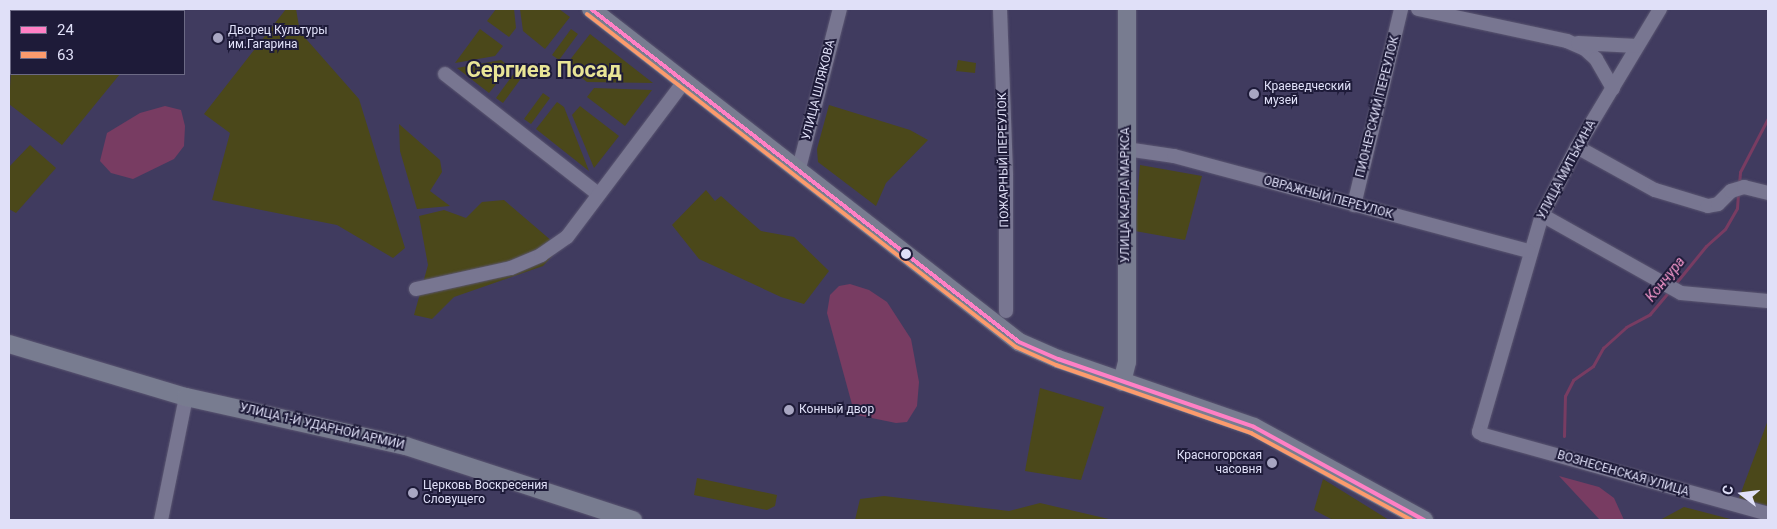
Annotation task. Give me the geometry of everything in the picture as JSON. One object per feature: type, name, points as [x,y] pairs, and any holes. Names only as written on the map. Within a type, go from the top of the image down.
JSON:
[{"type":"main road","points":[[591,9],[798,172],[1020,342],[1122,382],[1254,427],[1424,520]]},
{"type":"main road","name":"УЛИЦА КАРЛА МАРКСА","points":[[1122,382],[1127,362],[1127,9]]},
{"type":"main road","name":"УЛИЦА 1-Й УДАРНОЙ АРМИИ","points":[[9,344],[186,397],[406,446],[633,520]]},
{"type":"street","name":"УЛИЦА ШЛЯКОВА","points":[[798,172],[840,9]]},
{"type":"street","name":"ПОЖАРНЫЙ ПЕРЕУЛОК","points":[[1000,9],[1006,175],[1006,311]]},
{"type":"street","name":"ПИОНЕРСКИЙ ПЕРЕУЛОК","points":[[1354,205],[1401,9]]},
{"type":"street","points":[[1418,9],[1567,42],[1610,47],[1638,46]]},
{"type":"street","name":"УЛИЦА МИТЬКИНА","points":[[1480,432],[1529,251],[1542,215],[1577,147],[1660,9]]},
{"type":"street","points":[[1567,42],[1584,49],[1596,59],[1613,88]]},
{"type":"street","points":[[445,74],[598,194]]},
{"type":"street","points":[[416,288],[511,268],[541,255],[567,237],[684,82]]},
{"type":"street","points":[[1577,147],[1655,190],[1708,206],[1718,204],[1738,189],[1768,193]]},
{"type":"street","name":"ОВРАЖНЫЙ ПЕРЕУЛОК","points":[[1126,149],[1174,156],[1529,251]]},
{"type":"street","points":[[1542,215],[1681,293],[1768,301]]},
{"type":"street","points":[[161,520],[186,397]]},
{"type":"street","name":"ВОЗНЕСЕНСКАЯ УЛИЦА","points":[[1480,432],[1768,514]]},
{"type":"shaded area","points":[[286,9],[296,9],[300,32],[359,99],[405,248],[393,258],[337,225],[212,200],[230,133],[204,114]]},
{"type":"shaded area","points":[[496,9],[514,9],[516,28],[509,37],[487,21]]},
{"type":"shaded area","points":[[520,9],[559,9],[570,17],[545,49],[523,31]]},
{"type":"shaded area","points":[[480,29],[503,46],[495,56],[455,63]]},
{"type":"shaded area","points":[[571,29],[578,34],[559,60],[552,55]]},
{"type":"shaded area","points":[[590,34],[653,83],[587,82],[566,65]]},
{"type":"shaded area","points":[[501,60],[510,67],[489,93],[457,68]]},
{"type":"shaded area","points":[[958,60],[976,63],[975,73],[956,71]]},
{"type":"shaded area","points":[[515,72],[522,77],[503,103],[496,98]]},
{"type":"shaded area","points":[[11,75],[119,75],[62,145],[9,104]]},
{"type":"shaded area","points":[[594,88],[652,90],[625,126],[587,97]]},
{"type":"shaded area","points":[[543,93],[550,98],[531,124],[524,119]]},
{"type":"shaded area","points":[[557,102],[564,107],[589,171],[536,129]]},
{"type":"shaded area","points":[[829,105],[910,130],[928,140],[886,183],[876,206],[818,162],[817,149]]},
{"type":"shaded area","points":[[165,106],[181,110],[185,126],[184,146],[174,159],[133,179],[111,173],[100,161],[107,133],[140,113]]},
{"type":"shaded area","points":[[580,106],[619,136],[594,168],[572,115]]},
{"type":"shaded area","points":[[399,124],[440,160],[442,172],[430,191],[450,206],[417,209],[400,151]]},
{"type":"shaded area","points":[[30,145],[56,168],[16,213],[9,209],[9,167]]},
{"type":"shaded area","points":[[1140,165],[1202,176],[1185,240],[1135,231]]},
{"type":"shaded area","points":[[706,190],[715,201],[721,196],[761,231],[794,237],[829,271],[804,304],[781,297],[699,259],[672,225]]},
{"type":"shaded area","points":[[504,200],[560,248],[543,266],[454,297],[432,319],[414,315],[428,265],[419,216],[444,210],[466,218],[482,202]]},
{"type":"shaded area","points":[[850,284],[869,290],[887,302],[911,339],[919,382],[917,406],[907,422],[896,423],[857,415],[853,408],[827,313],[830,295],[839,286]]},
{"type":"shaded area","points":[[1040,388],[1104,407],[1081,480],[1025,471]]},
{"type":"shaded area","points":[[1768,420],[1768,506],[1739,498]]},
{"type":"shaded area","points":[[1559,476],[1599,487],[1614,498],[1624,520],[1600,520]]},
{"type":"shaded area","points":[[697,478],[777,495],[775,506],[767,510],[694,495]]},
{"type":"shaded area","points":[[1323,479],[1389,520],[1333,520],[1314,510]]},
{"type":"shaded area","points":[[884,496],[1009,511],[1040,503],[1113,520],[855,520],[860,499]]},
{"type":"shaded area","points":[[1684,507],[1734,520],[1660,520]]},
{"type":"waterway","name":"Кончура","points":[[1739,184],[1740,172],[1768,118]]},
{"type":"waterway","name":"Кончура","points":[[1675,284],[1706,246],[1725,229],[1737,208],[1738,193]]},
{"type":"waterway","name":"Кончура","points":[[1564,436],[1565,396],[1573,380],[1593,366],[1603,348],[1626,327],[1650,314],[1669,291]]},
{"type":"transit line","name":"24","points":[[591,9],[1019,342],[1058,359],[1254,427],[1424,520]]},
{"type":"transit line","name":"63","points":[[587,14],[1016,347],[1056,365],[1251,433],[1411,520]]},
{"type":"place","name":"Дворец Культуры им.Гагарина","points":[[218,38]]},
{"type":"place","name":"Краеведческий музей","points":[[1254,94]]},
{"type":"place","name":"Конный двор","points":[[789,410]]},
{"type":"place","name":"Красногорская часовня","points":[[1272,463]]},
{"type":"place","name":"Церковь Воскресения Словущего","points":[[413,493]]},
{"type":"district","name":"Сергиев Посад","points":[[544,70]]}]
